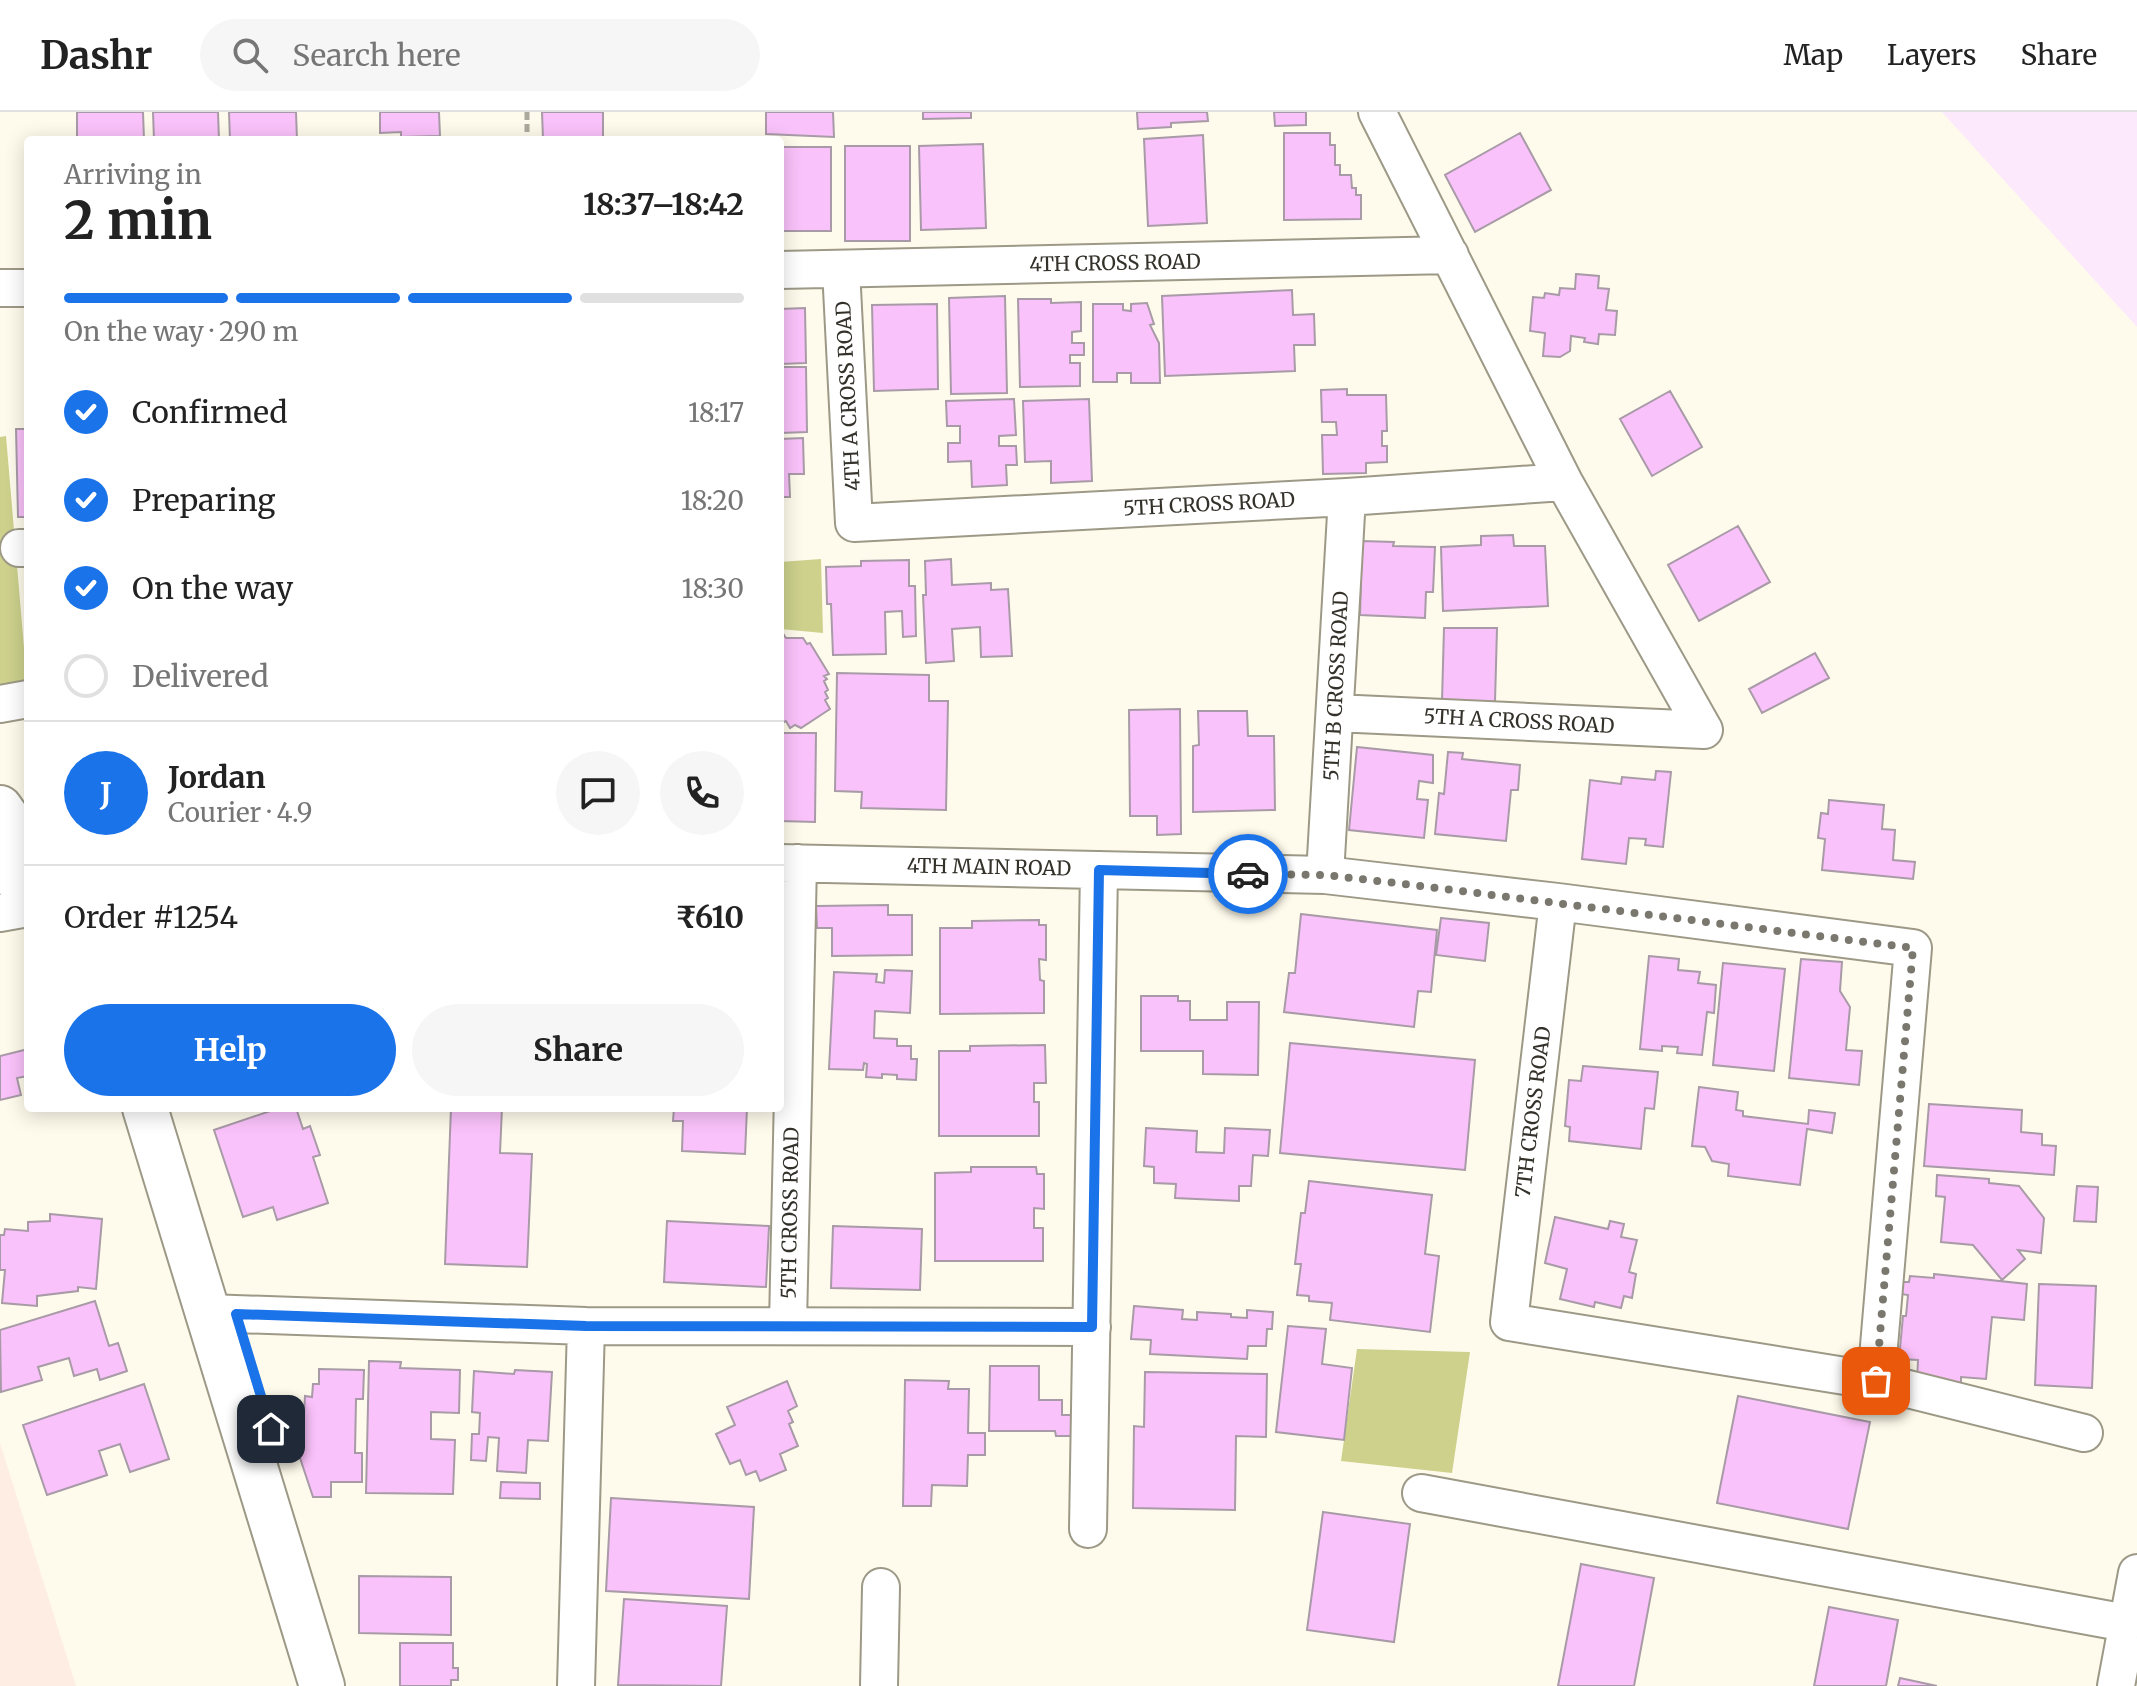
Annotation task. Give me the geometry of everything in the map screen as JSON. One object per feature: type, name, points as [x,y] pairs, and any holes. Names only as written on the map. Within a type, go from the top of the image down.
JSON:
[{"type":"street","points":[[1377,112],[1564,482]]},
{"type":"street","name":"4TH CROSS ROAD","points":[[784,270],[1450,255]]},
{"type":"street","name":"4TH A CROSS ROAD","points":[[841,269],[854,523]]},
{"type":"street","points":[[0,288],[24,288]]},
{"type":"street","name":"5TH CROSS ROAD","points":[[854,523],[1347,497],[1564,482]]},
{"type":"street","name":"5TH A CROSS ROAD","points":[[1335,713],[1704,730],[1564,482]]},
{"type":"street","name":"5TH B CROSS ROAD","points":[[1325,875],[1347,497]]},
{"type":"street","points":[[0,704],[24,700]]},
{"type":"street","points":[[0,808],[18,865]]},
{"type":"street","name":"5TH CROSS ROAD","points":[[788,1324],[789,863]]},
{"type":"street","name":"4TH MAIN ROAD","points":[[789,863],[1325,875],[1913,948],[1876,1381]]},
{"type":"street","points":[[1088,1529],[1099,870]]},
{"type":"street","name":"7TH CROSS ROAD","points":[[1558,902],[1509,1322],[1876,1381]]},
{"type":"street","points":[[0,913],[24,909]]},
{"type":"street","points":[[146,1112],[222,1314],[351,1686]]},
{"type":"street","points":[[175,1112],[222,1314],[322,1686]]},
{"type":"street","points":[[222,1314],[586,1326],[1092,1327]]},
{"type":"street","points":[[576,1686],[586,1326]]},
{"type":"street","points":[[1876,1381],[2084,1433]]},
{"type":"street","points":[[1421,1493],[2126,1623]]},
{"type":"street","points":[[2116,1686],[2137,1573]]},
{"type":"street","points":[[879,1686],[881,1587]]},
{"type":"path","points":[[527,112],[527,136]]},
{"type":"shaded area","points":[[1942,112],[2137,112],[2137,327]]},
{"type":"shaded area","points":[[0,1443],[76,1686],[0,1686]]},
{"type":"green space","points":[[6,436],[24,648],[24,684],[0,689],[0,437]]},
{"type":"green space","points":[[821,559],[823,633],[784,629],[784,562]]},
{"type":"green space","points":[[1357,1349],[1470,1352],[1452,1473],[1341,1461]]},
{"type":"building","points":[[77,112],[143,112],[144,136],[77,136]]},
{"type":"building","points":[[153,112],[218,112],[219,136],[154,136]]},
{"type":"building","points":[[229,112],[296,112],[297,136],[230,136]]},
{"type":"building","points":[[380,112],[439,112],[440,136],[380,133]]},
{"type":"building","points":[[542,112],[603,112],[603,136],[543,136]]},
{"type":"building","points":[[766,112],[833,112],[834,137],[766,134]]},
{"type":"building","points":[[923,112],[971,112],[971,118],[923,119]]},
{"type":"building","points":[[1137,112],[1207,112],[1208,121],[1138,129]]},
{"type":"building","points":[[1274,112],[1306,112],[1306,125],[1275,126]]},
{"type":"building","points":[[1284,133],[1330,133],[1330,145],[1335,145],[1335,165],[1340,165],[1340,175],[1351,175],[1352,188],[1356,188],[1356,195],[1361,195],[1361,219],[1284,220]]},
{"type":"building","points":[[1520,133],[1551,190],[1475,232],[1445,175]]},
{"type":"building","points":[[1203,135],[1207,223],[1148,226],[1144,139]]},
{"type":"building","points":[[983,144],[986,228],[921,230],[919,146]]},
{"type":"building","points":[[845,146],[910,146],[910,241],[845,241]]},
{"type":"building","points":[[784,147],[831,147],[831,231],[784,231]]},
{"type":"building","points":[[1576,274],[1599,276],[1598,288],[1609,289],[1606,310],[1617,311],[1615,335],[1599,334],[1598,344],[1571,336],[1570,351],[1560,357],[1543,356],[1545,333],[1530,331],[1533,297],[1544,298],[1545,293],[1559,295],[1560,288],[1575,289]]},
{"type":"building","points":[[1292,290],[1293,315],[1314,314],[1315,345],[1294,345],[1295,371],[1165,376],[1162,296]]},
{"type":"building","points":[[1005,296],[1007,393],[951,394],[949,298]]},
{"type":"building","points":[[1018,299],[1051,299],[1051,303],[1081,302],[1081,331],[1072,332],[1072,343],[1084,343],[1084,355],[1070,355],[1070,363],[1080,363],[1080,386],[1020,387]]},
{"type":"building","points":[[1147,303],[1154,324],[1150,325],[1159,343],[1160,383],[1131,383],[1131,373],[1117,373],[1117,382],[1093,382],[1093,304],[1123,304],[1123,310],[1131,311],[1131,304]]},
{"type":"building","points":[[937,304],[938,389],[874,391],[872,305]]},
{"type":"building","points":[[805,308],[806,363],[784,364],[784,309]]},
{"type":"building","points":[[784,367],[806,367],[807,432],[784,433]]},
{"type":"building","points":[[1347,389],[1347,395],[1386,395],[1387,431],[1382,431],[1382,446],[1387,446],[1387,462],[1366,463],[1366,473],[1323,474],[1322,435],[1337,435],[1336,422],[1322,422],[1321,390]]},
{"type":"building","points":[[1670,391],[1702,447],[1652,476],[1620,419]]},
{"type":"building","points":[[1014,399],[1016,435],[999,436],[999,446],[1016,446],[1017,465],[1006,465],[1007,485],[972,487],[971,461],[948,462],[948,443],[960,443],[960,426],[947,426],[946,401]]},
{"type":"building","points":[[1089,399],[1092,481],[1051,483],[1051,461],[1025,462],[1023,401]]},
{"type":"building","points":[[16,429],[24,429],[24,517],[18,517]]},
{"type":"building","points":[[803,438],[804,474],[789,474],[790,497],[784,497],[784,439]]},
{"type":"building","points":[[1738,526],[1770,582],[1699,621],[1668,565]]},
{"type":"building","points":[[1513,535],[1514,546],[1545,546],[1548,606],[1443,611],[1441,547],[1481,545],[1481,536]]},
{"type":"building","points":[[1362,541],[1394,542],[1393,546],[1435,547],[1433,592],[1426,592],[1425,618],[1360,615]]},
{"type":"building","points":[[951,559],[952,585],[991,583],[991,590],[1008,589],[1012,656],[981,657],[980,627],[952,629],[954,661],[926,663],[925,561]]},
{"type":"building","points":[[909,560],[909,586],[915,586],[916,636],[903,637],[902,611],[885,612],[886,654],[833,655],[826,567],[861,566],[861,561]]},
{"type":"building","points":[[1444,628],[1497,628],[1495,702],[1442,701]]},
{"type":"building","points":[[784,635],[786,638],[803,638],[807,644],[810,643],[829,674],[824,676],[827,679],[824,681],[828,690],[825,700],[830,709],[801,728],[795,725],[790,728],[786,721]]},
{"type":"building","points":[[1815,653],[1829,678],[1762,713],[1749,689]]},
{"type":"building","points":[[837,673],[929,675],[929,701],[948,701],[946,810],[861,808],[862,792],[835,791]]},
{"type":"building","points":[[1180,709],[1181,834],[1157,835],[1157,816],[1130,816],[1129,710]]},
{"type":"building","points":[[1198,711],[1247,711],[1248,736],[1274,736],[1275,810],[1193,812],[1193,746],[1199,745]]},
{"type":"building","points":[[784,733],[816,733],[815,822],[784,821]]},
{"type":"building","points":[[1357,747],[1433,755],[1433,783],[1419,781],[1417,799],[1428,800],[1424,838],[1349,830]]},
{"type":"building","points":[[1448,752],[1463,753],[1462,759],[1520,765],[1518,790],[1511,790],[1506,841],[1435,834],[1439,793],[1444,794]]},
{"type":"building","points":[[1656,771],[1671,772],[1663,847],[1645,845],[1646,839],[1629,838],[1626,864],[1582,859],[1590,780],[1621,784],[1622,777],[1655,780]]},
{"type":"building","points":[[1829,800],[1884,805],[1882,829],[1895,830],[1893,860],[1915,862],[1913,879],[1822,870],[1825,839],[1818,838],[1821,813],[1828,814]]},
{"type":"building","points":[[888,905],[888,915],[912,915],[912,955],[832,956],[832,928],[817,928],[816,906]]},
{"type":"building","points":[[1301,914],[1437,930],[1431,992],[1418,991],[1414,1027],[1284,1012],[1289,973],[1295,973]]},
{"type":"building","points":[[1441,918],[1489,923],[1485,961],[1436,955]]},
{"type":"building","points":[[1039,920],[1039,925],[1046,925],[1046,960],[1039,959],[1040,980],[1044,981],[1044,1013],[940,1014],[940,928],[972,928],[972,921]]},
{"type":"building","points":[[1649,956],[1679,959],[1678,970],[1700,972],[1698,983],[1716,985],[1714,1013],[1707,1012],[1702,1055],[1677,1053],[1678,1047],[1662,1046],[1662,1051],[1640,1049]]},
{"type":"building","points":[[1801,959],[1842,962],[1840,991],[1850,1007],[1846,1050],[1862,1051],[1859,1085],[1789,1078]]},
{"type":"building","points":[[1723,963],[1785,969],[1774,1071],[1713,1065]]},
{"type":"building","points":[[885,970],[912,971],[910,1013],[875,1011],[874,1038],[897,1039],[897,1046],[911,1046],[911,1059],[917,1059],[916,1080],[882,1074],[882,1078],[866,1077],[867,1064],[864,1063],[863,1070],[829,1069],[834,972],[877,974],[876,982],[884,983]]},
{"type":"building","points":[[1141,996],[1178,996],[1178,1001],[1190,1001],[1190,1020],[1227,1020],[1227,1002],[1259,1002],[1258,1075],[1203,1074],[1203,1051],[1141,1051]]},
{"type":"building","points":[[1290,1043],[1475,1060],[1465,1170],[1280,1153]]},
{"type":"building","points":[[1045,1045],[1046,1083],[1034,1083],[1034,1102],[1039,1102],[1039,1136],[939,1136],[939,1051],[970,1051],[970,1046]]},
{"type":"building","points":[[24,1050],[24,1077],[17,1078],[21,1095],[0,1100],[0,1056]]},
{"type":"building","points":[[1583,1066],[1658,1072],[1654,1109],[1645,1108],[1641,1149],[1569,1141],[1570,1127],[1565,1126],[1569,1080],[1581,1081]]},
{"type":"building","points":[[1699,1087],[1738,1092],[1736,1110],[1743,1111],[1743,1116],[1808,1124],[1809,1110],[1835,1113],[1832,1133],[1807,1129],[1800,1185],[1728,1176],[1729,1164],[1712,1161],[1705,1147],[1692,1146]]},
{"type":"building","points":[[1929,1104],[2022,1110],[2021,1132],[2042,1134],[2042,1145],[2056,1146],[2054,1175],[1924,1166]]},
{"type":"building","points":[[267,1112],[297,1112],[303,1129],[310,1126],[320,1155],[313,1157],[328,1203],[277,1220],[273,1207],[243,1217],[214,1130]]},
{"type":"building","points":[[451,1112],[502,1112],[500,1153],[532,1154],[527,1267],[445,1264]]},
{"type":"building","points":[[674,1112],[747,1112],[745,1154],[682,1151],[683,1121],[673,1121]]},
{"type":"building","points":[[1146,1128],[1197,1131],[1196,1152],[1224,1153],[1225,1128],[1270,1130],[1268,1156],[1253,1155],[1251,1186],[1239,1186],[1239,1201],[1175,1198],[1176,1184],[1154,1183],[1154,1167],[1144,1166]]},
{"type":"building","points":[[971,1167],[1036,1167],[1037,1174],[1044,1174],[1044,1209],[1034,1208],[1034,1228],[1043,1228],[1043,1261],[935,1261],[935,1173],[971,1172]]},
{"type":"building","points":[[1937,1175],[1989,1179],[1989,1183],[2019,1186],[2044,1218],[2041,1253],[2018,1250],[2025,1259],[2002,1280],[1973,1245],[1941,1242],[1945,1197],[1936,1196]]},
{"type":"building","points":[[1309,1181],[1432,1195],[1425,1254],[1439,1256],[1430,1332],[1330,1320],[1332,1303],[1309,1301],[1309,1296],[1297,1295],[1301,1264],[1295,1264],[1301,1213],[1305,1213]]},
{"type":"building","points":[[2077,1186],[2098,1187],[2096,1222],[2074,1221]]},
{"type":"building","points":[[50,1214],[102,1219],[96,1289],[78,1287],[78,1291],[37,1296],[37,1306],[2,1303],[5,1270],[0,1270],[0,1235],[4,1235],[5,1229],[28,1231],[28,1222],[50,1221]]},
{"type":"building","points":[[1555,1217],[1608,1229],[1610,1221],[1624,1224],[1621,1237],[1637,1240],[1629,1272],[1636,1274],[1632,1298],[1624,1296],[1621,1308],[1595,1302],[1594,1307],[1560,1299],[1567,1269],[1545,1263]]},
{"type":"building","points":[[667,1221],[769,1226],[766,1287],[664,1282]]},
{"type":"building","points":[[833,1226],[922,1229],[920,1290],[831,1288]]},
{"type":"building","points":[[1934,1274],[2027,1284],[2024,1320],[1992,1317],[1986,1379],[1961,1377],[1961,1383],[1917,1379],[1918,1360],[1899,1359],[1908,1295],[1901,1294],[1903,1282],[1909,1282],[1910,1276],[1934,1278]]},
{"type":"building","points":[[2039,1284],[2096,1286],[2092,1388],[2035,1385]]},
{"type":"building","points":[[95,1301],[109,1346],[118,1343],[127,1371],[100,1380],[97,1369],[74,1376],[69,1358],[38,1367],[42,1380],[1,1392],[0,1330]]},
{"type":"building","points":[[1134,1306],[1183,1310],[1182,1319],[1197,1320],[1197,1312],[1247,1318],[1247,1310],[1273,1312],[1272,1329],[1267,1329],[1266,1346],[1248,1346],[1247,1359],[1150,1354],[1151,1340],[1131,1339]]},
{"type":"building","points":[[1288,1326],[1326,1329],[1322,1364],[1352,1368],[1344,1440],[1276,1432]]},
{"type":"building","points":[[369,1361],[401,1362],[400,1368],[460,1370],[459,1413],[431,1412],[431,1439],[455,1440],[453,1494],[366,1493]]},
{"type":"building","points":[[990,1366],[1039,1366],[1039,1400],[1062,1400],[1062,1415],[1075,1415],[1075,1436],[1056,1436],[1055,1431],[989,1431]]},
{"type":"building","points":[[319,1369],[364,1370],[363,1399],[356,1399],[355,1453],[362,1453],[362,1482],[331,1482],[331,1497],[313,1497],[293,1437],[295,1413],[304,1414],[305,1396],[312,1397],[313,1384],[319,1384]]},
{"type":"building","points":[[515,1370],[552,1372],[548,1441],[528,1440],[526,1473],[497,1471],[499,1438],[488,1437],[486,1461],[471,1460],[472,1434],[479,1434],[480,1413],[472,1412],[474,1371],[514,1374]]},
{"type":"building","points":[[1145,1372],[1267,1374],[1266,1437],[1236,1436],[1235,1510],[1133,1508],[1134,1426],[1144,1427]]},
{"type":"building","points":[[905,1380],[949,1381],[948,1389],[969,1389],[968,1433],[985,1433],[985,1455],[968,1455],[967,1486],[932,1485],[931,1506],[903,1506]]},
{"type":"building","points":[[787,1381],[797,1406],[788,1411],[793,1422],[789,1424],[798,1446],[780,1454],[786,1470],[760,1481],[756,1471],[746,1475],[740,1460],[730,1464],[716,1434],[735,1425],[727,1407]]},
{"type":"building","points":[[144,1384],[169,1459],[130,1472],[120,1444],[99,1451],[107,1475],[47,1495],[23,1425]]},
{"type":"building","points":[[1738,1396],[1870,1422],[1848,1529],[1717,1503]]},
{"type":"building","points":[[501,1482],[540,1483],[540,1499],[500,1498]]},
{"type":"building","points":[[611,1498],[754,1507],[749,1599],[606,1591]]},
{"type":"building","points":[[1323,1512],[1410,1524],[1394,1642],[1307,1630]]},
{"type":"building","points":[[1581,1564],[1654,1578],[1634,1686],[1558,1686]]},
{"type":"building","points":[[359,1576],[451,1577],[451,1635],[359,1633]]},
{"type":"building","points":[[624,1599],[727,1606],[721,1686],[618,1685]]},
{"type":"building","points":[[1829,1607],[1898,1620],[1886,1686],[1814,1686]]},
{"type":"building","points":[[400,1643],[453,1643],[453,1668],[458,1668],[458,1680],[451,1680],[451,1686],[400,1686]]},
{"type":"building","points":[[1900,1678],[1937,1686],[1898,1686]]},
{"type":"way so far","points":[[1248,874],[1325,875],[1913,948],[1876,1381]]},
{"type":"route","points":[[271,1429],[236,1314],[586,1326],[1092,1327],[1099,870],[1248,874]]}]
